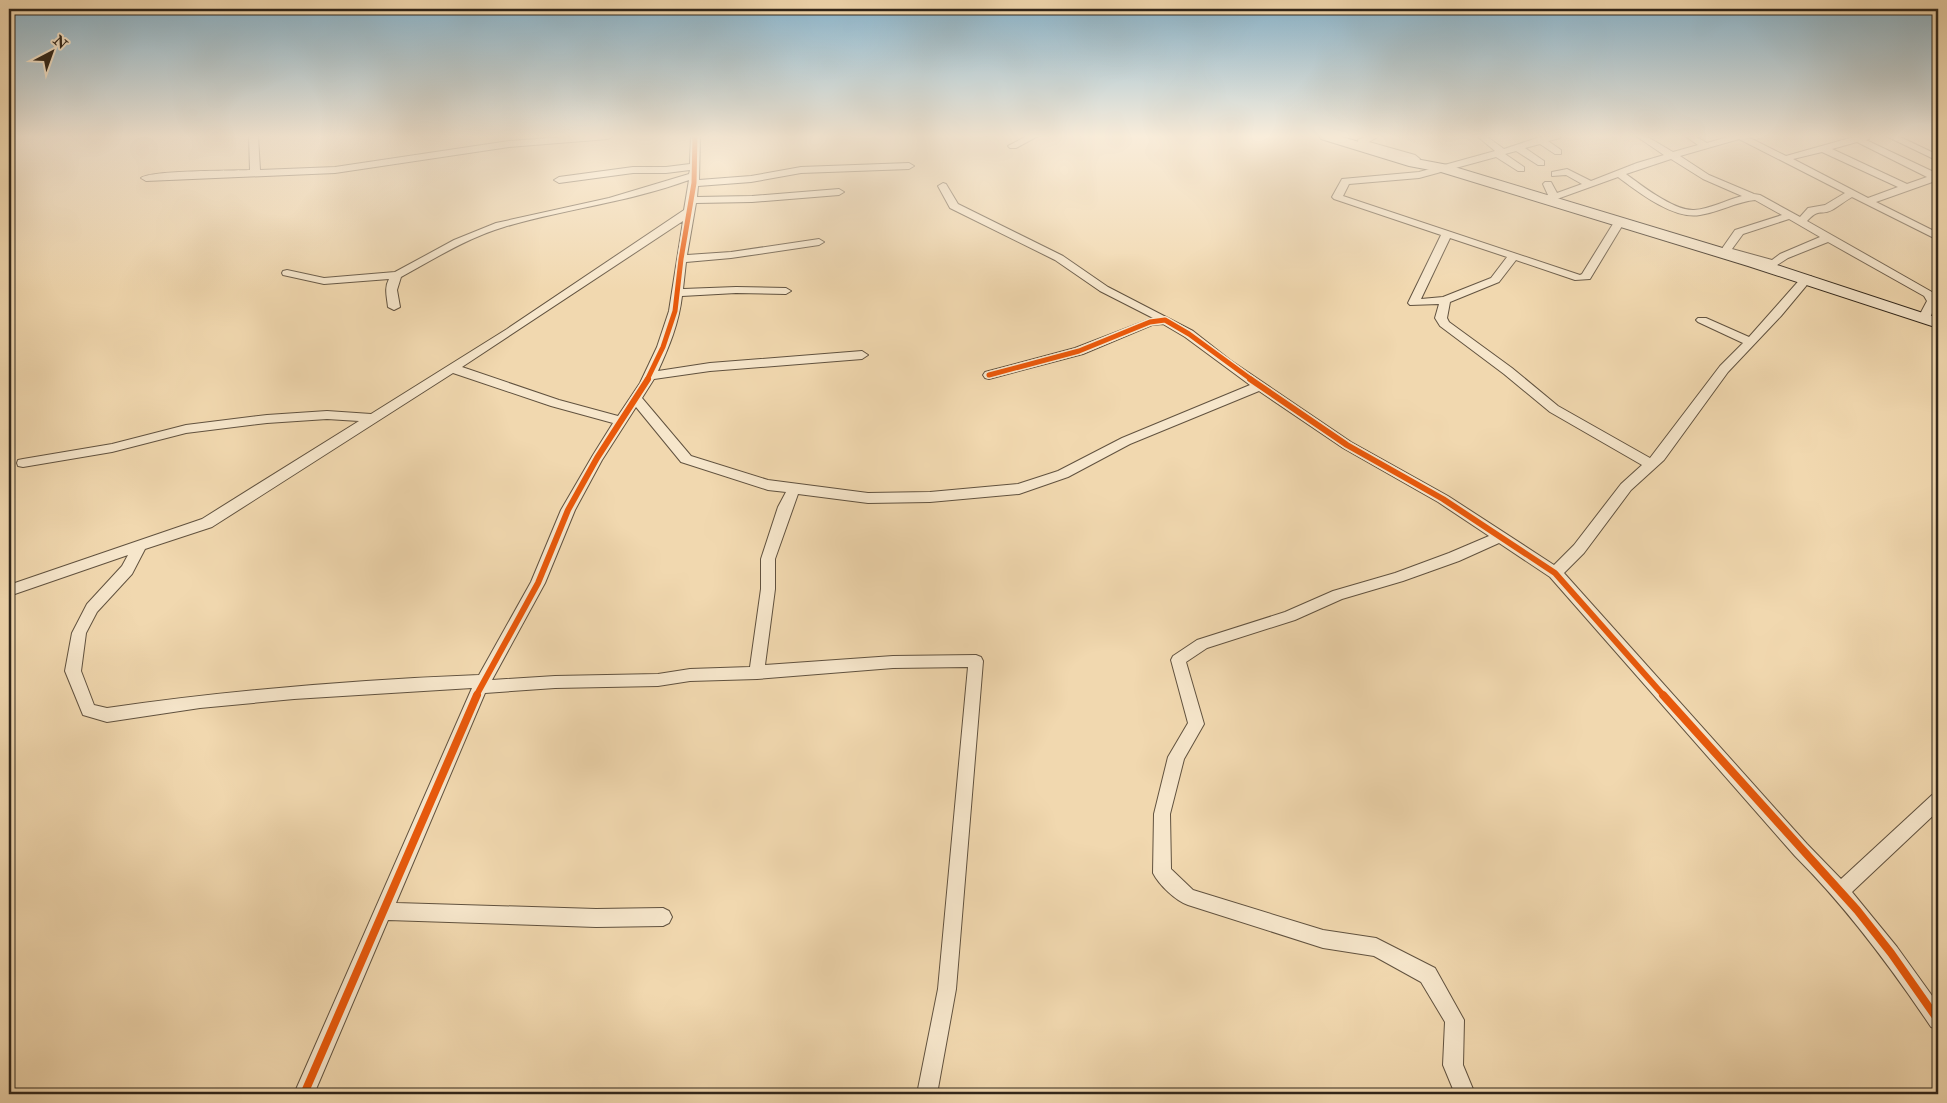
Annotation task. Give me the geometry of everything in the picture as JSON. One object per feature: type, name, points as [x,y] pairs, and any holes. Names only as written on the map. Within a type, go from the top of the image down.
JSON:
[{"type":"street","points":[[394,307],[391,287],[392,280],[397,275],[458,242],[500,225],[611,200],[653,187]]},
{"type":"street","points":[[304,1094],[481,684],[538,583],[568,510],[649,376],[675,311],[681,259],[691,206],[691,187]]},
{"type":"street","points":[[944,187],[954,206],[1059,258],[1104,289],[1166,320],[1347,446],[1443,499],[1555,573],[1801,850],[1841,891],[1895,959],[1938,1020]]},
{"type":"street","points":[[1342,187],[1337,197],[1584,278],[1620,221]]},
{"type":"street","points":[[1513,187],[1807,278],[1931,320],[1935,302],[1920,289],[1756,197],[1731,187]]},
{"type":"street","points":[[1548,187],[1550,198]]},
{"type":"street","points":[[1550,198],[1583,187]]},
{"type":"street","points":[[1639,187],[1677,208],[1692,213],[1752,197]]},
{"type":"street","points":[[1842,187],[1938,237]]},
{"type":"street","points":[[1868,201],[1907,188]]},
{"type":"street","points":[[9,590],[207,523],[511,331],[691,206],[839,192]]},
{"type":"street","points":[[1801,222],[1812,210],[1828,208],[1833,203],[1853,193]]},
{"type":"street","points":[[1710,209],[1722,217]]},
{"type":"street","points":[[1789,216],[1738,232],[1726,250],[1774,264],[1784,256],[1830,237]]},
{"type":"street","points":[[1447,234],[1414,303],[1445,300],[1496,280],[1514,256]]},
{"type":"street","points":[[681,259],[731,255],[819,242]]},
{"type":"street","points":[[286,273],[324,281],[397,275]]},
{"type":"street","points":[[1555,573],[1579,549],[1626,487],[1652,465],[1724,370],[1807,278]]},
{"type":"street","points":[[677,293],[736,290],[786,292]]},
{"type":"street","points":[[1445,300],[1441,318],[1444,324],[1508,371],[1554,409],[1652,465]]},
{"type":"street","points":[[989,375],[1079,351],[1150,322],[1166,320]]},
{"type":"street","points":[[1702,320],[1751,342]]},
{"type":"street","points":[[649,376],[710,367],[862,355]]},
{"type":"street","points":[[451,368],[554,404],[621,420]]},
{"type":"street","points":[[636,399],[686,459],[768,485],[868,498],[930,497],[1019,489],[1063,474],[1126,441],[1217,406],[1261,385]]},
{"type":"street","points":[[23,463],[112,448],[186,429],[267,419],[326,415],[372,418]]},
{"type":"street","points":[[757,673],[768,589],[768,559],[794,488]]},
{"type":"street","points":[[1465,1094],[1453,1065],[1455,1020],[1428,975],[1376,947],[1323,938],[1188,897],[1162,873],[1162,814],[1176,757],[1196,724],[1178,660],[1202,644],[1290,616],[1338,595],[1398,577],[1500,537]]},
{"type":"street","points":[[140,547],[127,570],[92,608],[79,634],[73,671],[88,710],[107,715],[255,696],[359,688],[658,680],[690,675],[757,673],[893,662],[976,661],[947,989],[927,1094]]},
{"type":"street","points":[[1841,891],[1938,800]]},
{"type":"street","points":[[383,911],[596,918],[663,917]]},
{"type":"cycle path","points":[[304,1094],[480,687],[538,583],[568,510],[597,458],[646,383],[663,347],[675,311],[681,259],[693,187]]},
{"type":"cycle path","points":[[989,375],[1079,351],[1150,322],[1165,320],[1189,334],[1226,363],[1347,445],[1443,499],[1555,573],[1801,850],[1857,910],[1891,953],[1938,1020]]}]
